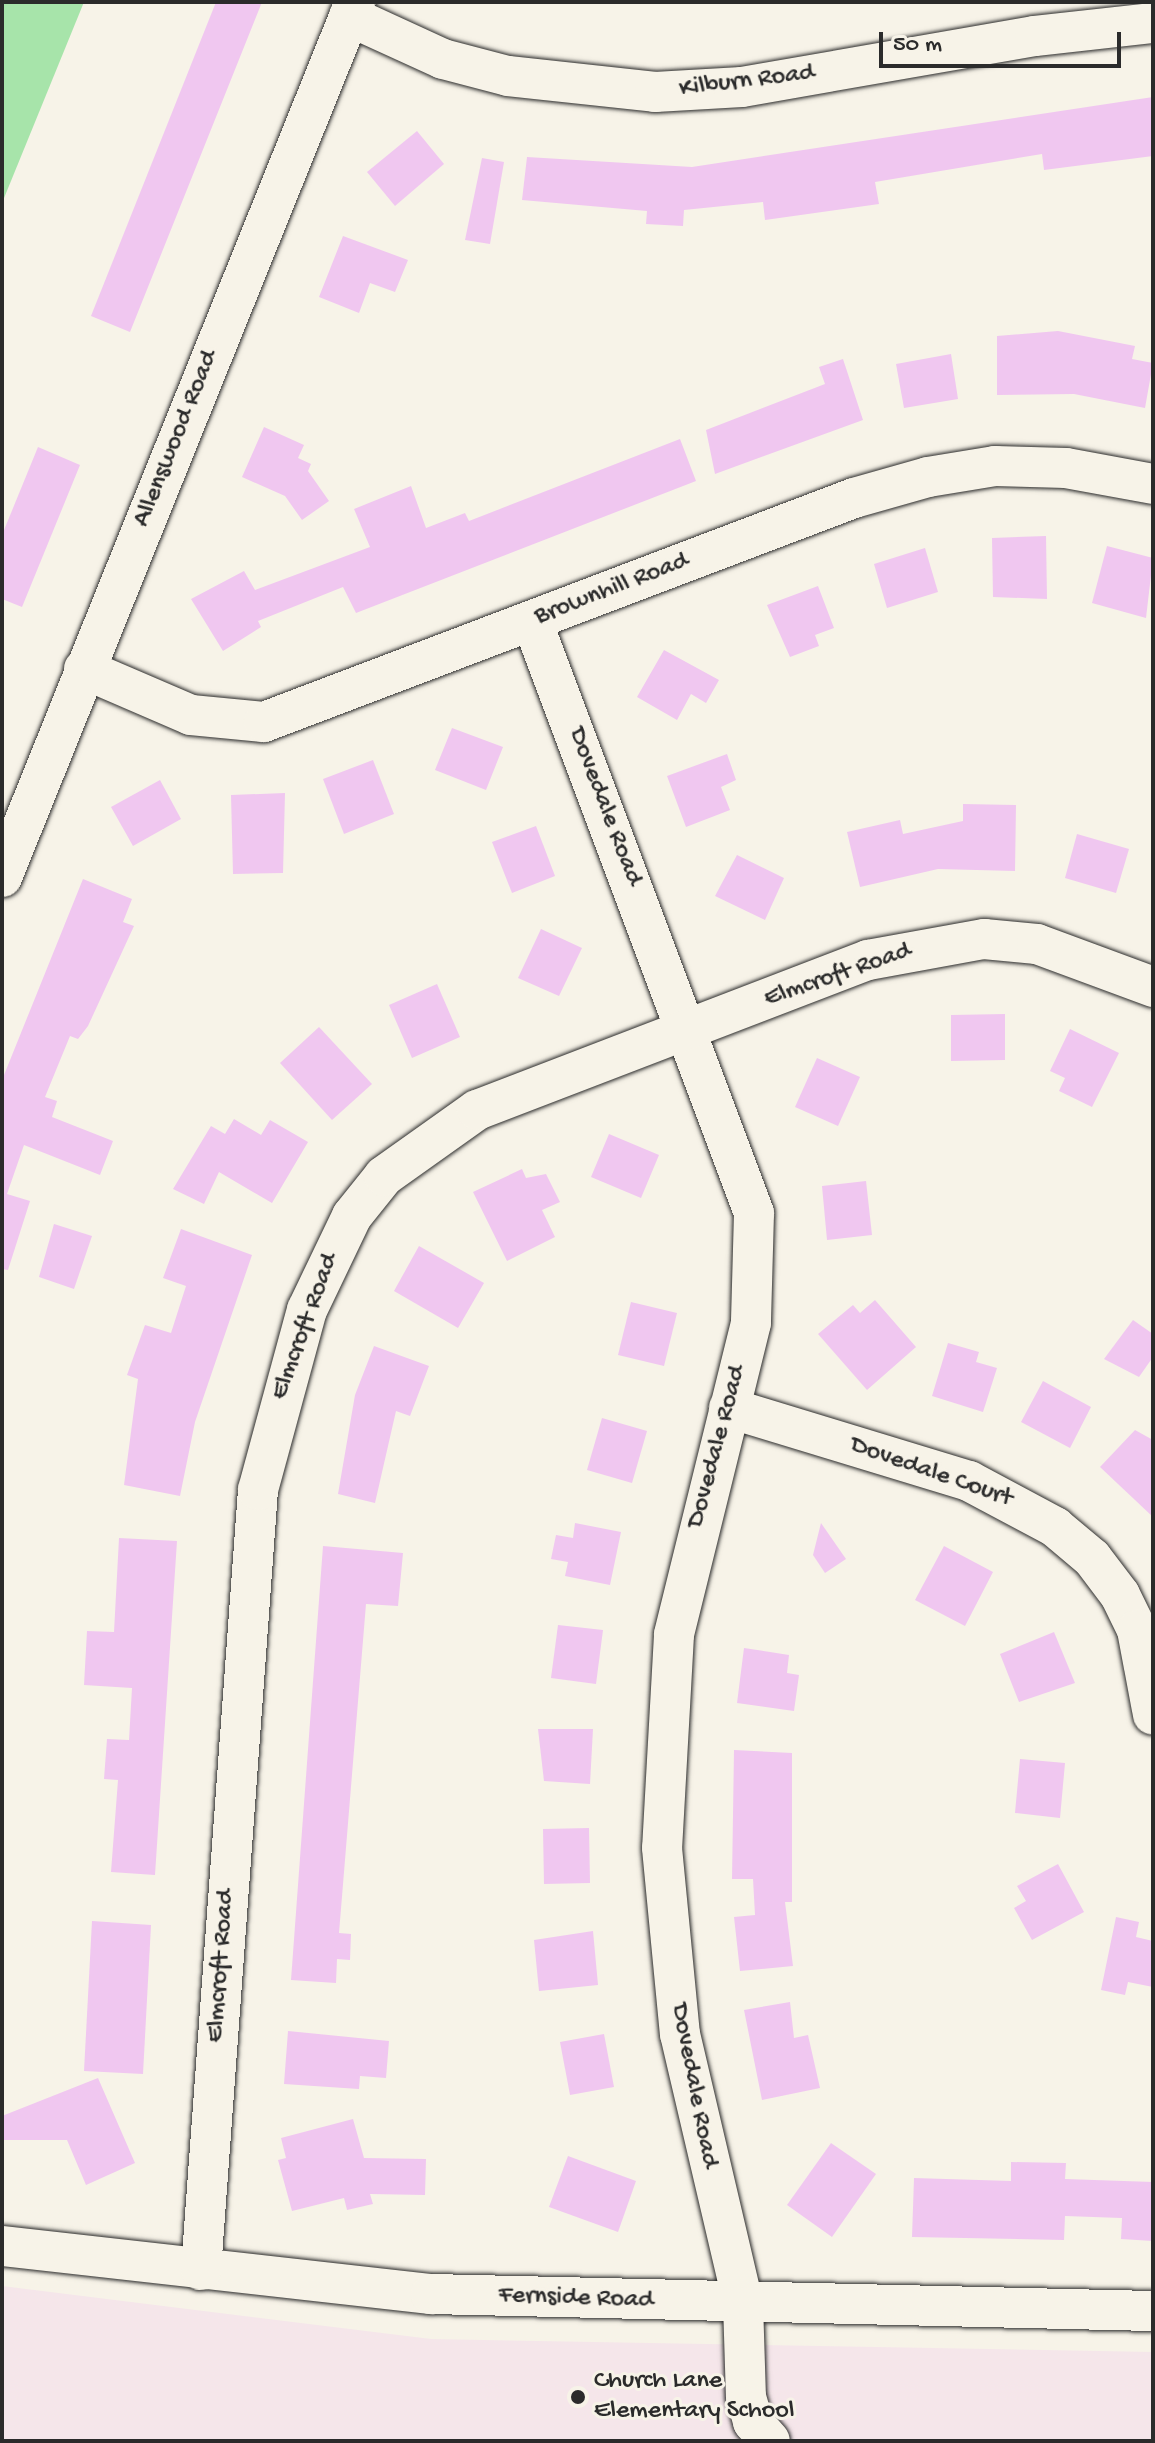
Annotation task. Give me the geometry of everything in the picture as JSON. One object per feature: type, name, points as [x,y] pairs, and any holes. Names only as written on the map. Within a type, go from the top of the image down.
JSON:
[{"type":"street","name":"Kilburn Road","points":[[352,9],[443,59],[508,76],[655,92],[742,87],[1035,36],[1153,23]]},
{"type":"street","name":"Allenswood Road","points":[[2,877],[352,9]]},
{"type":"street","name":"Brownhill Road","points":[[84,669],[191,715],[264,722],[854,498],[928,477],[995,466],[1066,468],[1153,484]]},
{"type":"street","name":"Dovedale Road","points":[[532,621],[690,1031],[754,1213],[751,1323],[674,1635],[662,1848],[680,2034],[743,2303],[746,2397],[770,2441]]},
{"type":"street","name":"Elmcroft Road","points":[[201,2270],[251,1555],[276,1411],[317,1284],[352,1216],[424,1142],[477,1110],[690,1031],[868,960],[984,939],[1052,948],[1153,987]]},
{"type":"street","name":"Dovedale Court","points":[[729,1408],[969,1481],[1055,1527],[1092,1558],[1120,1595],[1137,1630],[1153,1715]]},
{"type":"street","name":"Fernside Road","points":[[2,2246],[431,2294],[1153,2311]]},
{"type":"shaded area","name":"Church Lane Elementary School","points":[[2,2286],[431,2339],[1153,2352],[1153,2441],[2,2441]]},
{"type":"green space","points":[[2,2],[84,2],[2,203]]},
{"type":"building","points":[[216,2],[262,2],[130,332],[91,316]]},
{"type":"building","points":[[1153,97],[1153,156],[1044,170],[1042,154],[875,182],[879,204],[765,220],[763,202],[684,210],[683,226],[646,224],[647,211],[522,200],[527,157],[692,167]]},
{"type":"building","points":[[417,131],[444,164],[395,206],[367,172]]},
{"type":"building","points":[[482,158],[504,162],[490,244],[465,240]]},
{"type":"building","points":[[343,236],[408,260],[395,292],[370,283],[359,313],[319,297]]},
{"type":"building","points":[[1058,331],[1135,346],[1132,359],[1153,363],[1145,408],[1074,394],[997,395],[997,336]]},
{"type":"building","points":[[951,354],[958,399],[904,408],[896,364]]},
{"type":"building","points":[[843,359],[863,420],[715,474],[706,430],[825,384],[819,367]]},
{"type":"building","points":[[264,427],[304,445],[298,458],[311,464],[308,471],[329,501],[302,520],[285,496],[242,477]]},
{"type":"building","points":[[680,439],[696,481],[356,613],[343,587],[258,621],[261,627],[223,651],[191,599],[244,571],[255,590],[370,547],[354,509],[411,486],[426,528],[465,513],[469,521]]},
{"type":"building","points":[[38,447],[80,465],[22,607],[2,599],[2,535]]},
{"type":"building","points":[[1046,536],[1047,599],[993,597],[992,538]]},
{"type":"building","points":[[1107,546],[1153,558],[1146,618],[1092,603]]},
{"type":"building","points":[[925,548],[938,592],[887,608],[874,564]]},
{"type":"building","points":[[818,586],[834,628],[815,635],[819,646],[790,657],[767,605]]},
{"type":"building","points":[[664,650],[719,680],[706,703],[691,694],[677,720],[637,697]]},
{"type":"building","points":[[452,728],[503,747],[486,790],[435,770]]},
{"type":"building","points":[[727,754],[736,780],[721,787],[730,810],[686,827],[667,776]]},
{"type":"building","points":[[373,760],[394,814],[344,834],[323,779]]},
{"type":"building","points":[[160,780],[181,819],[133,846],[111,807]]},
{"type":"building","points":[[285,793],[283,873],[233,874],[231,795]]},
{"type":"building","points":[[963,804],[1016,805],[1015,871],[938,869],[860,887],[847,832],[900,820],[903,834],[963,821]]},
{"type":"building","points":[[536,826],[555,876],[512,893],[492,842]]},
{"type":"building","points":[[1077,834],[1129,849],[1116,893],[1065,878]]},
{"type":"building","points":[[737,855],[784,878],[765,920],[715,896]]},
{"type":"building","points":[[83,879],[132,899],[123,922],[134,926],[88,1026],[78,1039],[70,1036],[45,1097],[57,1101],[52,1117],[113,1141],[100,1175],[24,1145],[7,1194],[30,1201],[8,1270],[2,1269],[2,1080]]},
{"type":"building","points":[[541,929],[582,948],[559,996],[518,978]]},
{"type":"building","points":[[437,984],[460,1037],[412,1058],[389,1005]]},
{"type":"building","points":[[1005,1014],[1005,1060],[951,1061],[951,1015]]},
{"type":"building","points":[[319,1027],[372,1084],[332,1120],[280,1063]]},
{"type":"building","points":[[1070,1029],[1119,1053],[1092,1107],[1059,1091],[1065,1078],[1050,1071]]},
{"type":"building","points":[[817,1058],[860,1077],[838,1126],[795,1107]]},
{"type":"building","points":[[234,1119],[261,1135],[270,1120],[308,1142],[272,1203],[219,1172],[204,1204],[173,1189],[211,1126],[225,1134]]},
{"type":"building","points":[[609,1134],[659,1155],[641,1198],[591,1177]]},
{"type":"building","points":[[522,1169],[526,1178],[546,1174],[560,1202],[542,1210],[555,1237],[507,1261],[473,1192]]},
{"type":"building","points":[[866,1181],[872,1235],[827,1240],[822,1186]]},
{"type":"building","points":[[54,1224],[92,1236],[74,1289],[39,1277]]},
{"type":"building","points":[[181,1229],[252,1255],[195,1422],[180,1496],[124,1485],[138,1379],[127,1375],[145,1325],[171,1333],[186,1286],[163,1278]]},
{"type":"building","points":[[419,1246],[484,1283],[458,1328],[394,1291]]},
{"type":"building","points":[[875,1300],[916,1347],[867,1390],[818,1334],[853,1305],[860,1313]]},
{"type":"building","points":[[631,1302],[677,1313],[664,1366],[618,1355]]},
{"type":"building","points":[[1133,1320],[1153,1334],[1153,1357],[1139,1377],[1104,1359]]},
{"type":"building","points":[[948,1343],[979,1352],[976,1362],[997,1368],[983,1412],[932,1396]]},
{"type":"building","points":[[374,1346],[429,1366],[410,1416],[396,1411],[375,1503],[338,1494],[355,1395]]},
{"type":"building","points":[[1043,1381],[1091,1407],[1070,1448],[1021,1422]]},
{"type":"building","points":[[602,1418],[647,1431],[632,1483],[587,1470]]},
{"type":"building","points":[[1135,1430],[1153,1440],[1153,1517],[1100,1467]]},
{"type":"building","points":[[575,1523],[621,1532],[610,1585],[565,1576],[568,1562],[551,1559],[556,1535],[573,1538]]},
{"type":"building","points":[[821,1523],[846,1559],[825,1573],[813,1555]]},
{"type":"building","points":[[119,1538],[177,1541],[155,1875],[111,1872],[118,1780],[104,1779],[107,1739],[129,1740],[132,1688],[84,1685],[87,1631],[114,1632]]},
{"type":"building","points":[[323,1546],[403,1553],[398,1606],[366,1604],[339,1933],[351,1934],[350,1960],[337,1959],[336,1983],[291,1980]]},
{"type":"building","points":[[944,1546],[993,1572],[965,1626],[915,1600]]},
{"type":"building","points":[[558,1625],[603,1630],[596,1684],[551,1678]]},
{"type":"building","points":[[1054,1632],[1075,1683],[1019,1702],[1000,1654]]},
{"type":"building","points":[[744,1648],[789,1655],[787,1673],[799,1675],[794,1711],[737,1703]]},
{"type":"building","points":[[538,1729],[593,1729],[590,1784],[544,1781]]},
{"type":"building","points":[[734,1750],[792,1753],[792,1902],[785,1902],[793,1966],[740,1971],[734,1917],[755,1915],[753,1879],[732,1879]]},
{"type":"building","points":[[1020,1759],[1065,1763],[1060,1818],[1015,1813]]},
{"type":"building","points":[[589,1828],[590,1883],[544,1884],[543,1829]]},
{"type":"building","points":[[1058,1864],[1084,1912],[1032,1940],[1014,1908],[1026,1901],[1017,1886]]},
{"type":"building","points":[[1116,1917],[1139,1922],[1136,1937],[1153,1941],[1153,1987],[1128,1982],[1125,1995],[1101,1990]]},
{"type":"building","points":[[92,1921],[151,1925],[143,2074],[84,2071]]},
{"type":"building","points":[[593,1931],[598,1985],[539,1991],[534,1940]]},
{"type":"building","points":[[790,2002],[794,2038],[808,2035],[820,2088],[762,2100],[744,2010]]},
{"type":"building","points":[[288,2031],[389,2041],[386,2078],[360,2076],[359,2089],[284,2084]]},
{"type":"building","points":[[604,2034],[614,2087],[570,2095],[560,2042]]},
{"type":"building","points":[[98,2078],[135,2163],[86,2185],[67,2140],[2,2140],[2,2116]]},
{"type":"building","points":[[353,2119],[364,2158],[426,2159],[425,2195],[370,2194],[373,2204],[347,2210],[344,2198],[292,2211],[278,2160],[286,2158],[281,2138]]},
{"type":"building","points":[[831,2143],[876,2174],[832,2237],[787,2205]]},
{"type":"building","points":[[568,2156],[636,2181],[618,2232],[549,2207]]},
{"type":"building","points":[[1011,2162],[1066,2163],[1065,2179],[1153,2182],[1153,2241],[1121,2239],[1122,2218],[1065,2216],[1064,2240],[912,2237],[914,2178],[1011,2181]]},
{"type":"place","name":"Church Lane Elementary School","points":[[578,2397]]}]
